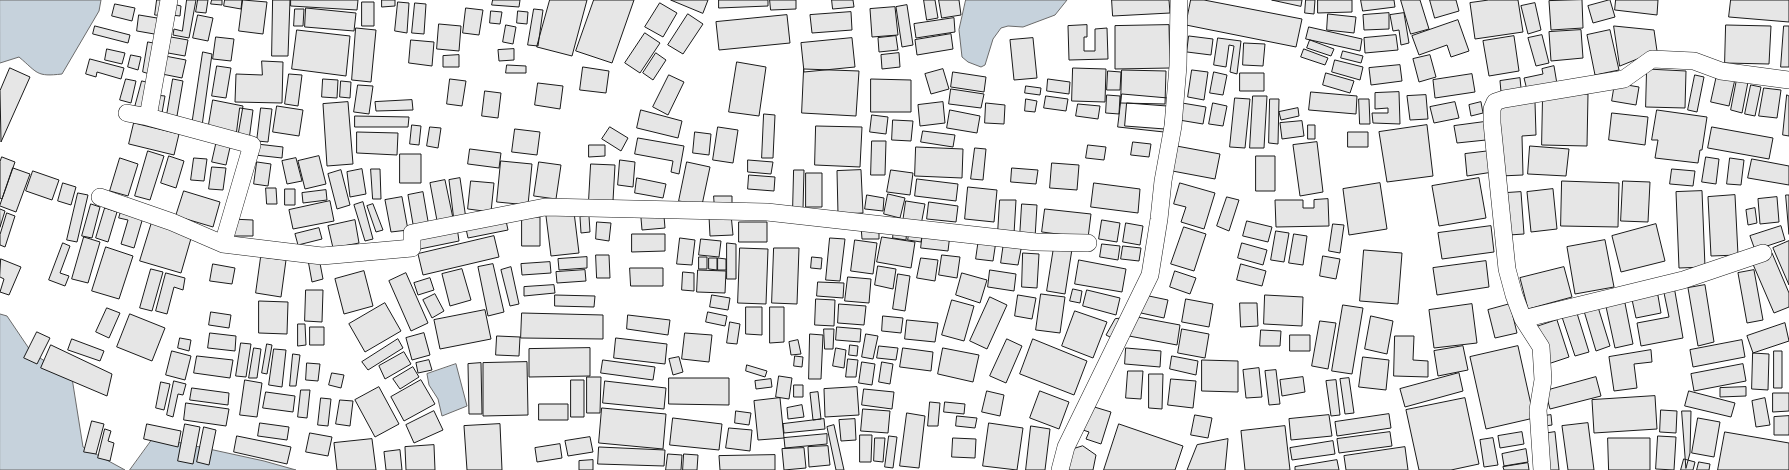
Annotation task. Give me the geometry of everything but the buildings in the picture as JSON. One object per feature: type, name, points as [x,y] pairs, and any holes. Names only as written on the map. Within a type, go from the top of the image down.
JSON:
[{"type":"street","points":[[148,117],[169,0]]},
{"type":"street","points":[[1060,470],[1066,447],[1150,275],[1159,219],[1162,181],[1173,126],[1178,66],[1179,0]]},
{"type":"street","points":[[1542,470],[1538,410],[1543,380],[1541,347],[1523,319],[1514,295],[1507,269],[1492,123],[1492,109],[1495,102],[1504,99],[1624,79],[1652,59],[1694,61],[1721,70],[1789,80]]},
{"type":"street","points":[[127,113],[148,117],[252,145],[223,244]]},
{"type":"street","points":[[100,197],[172,222],[223,244],[322,256],[412,248],[412,233],[545,207],[767,212],[1036,242],[1088,243]]},
{"type":"street","points":[[1523,319],[1683,280],[1763,253]]},
{"type":"shaded area","points":[[0,0],[101,0],[99,11],[62,74],[47,75],[38,73],[19,57],[0,63]]},
{"type":"shaded area","points":[[966,0],[1067,0],[1055,15],[1023,27],[1008,26],[1001,28],[993,39],[985,65],[981,67],[968,62],[962,57],[959,30]]},
{"type":"shaded area","points":[[0,314],[7,316],[32,353],[72,378],[83,447],[125,470],[0,470]]},
{"type":"shaded area","points":[[456,364],[467,406],[442,416],[438,399],[429,385],[427,374]]},
{"type":"shaded area","points":[[154,437],[264,461],[296,470],[130,470]]}]
